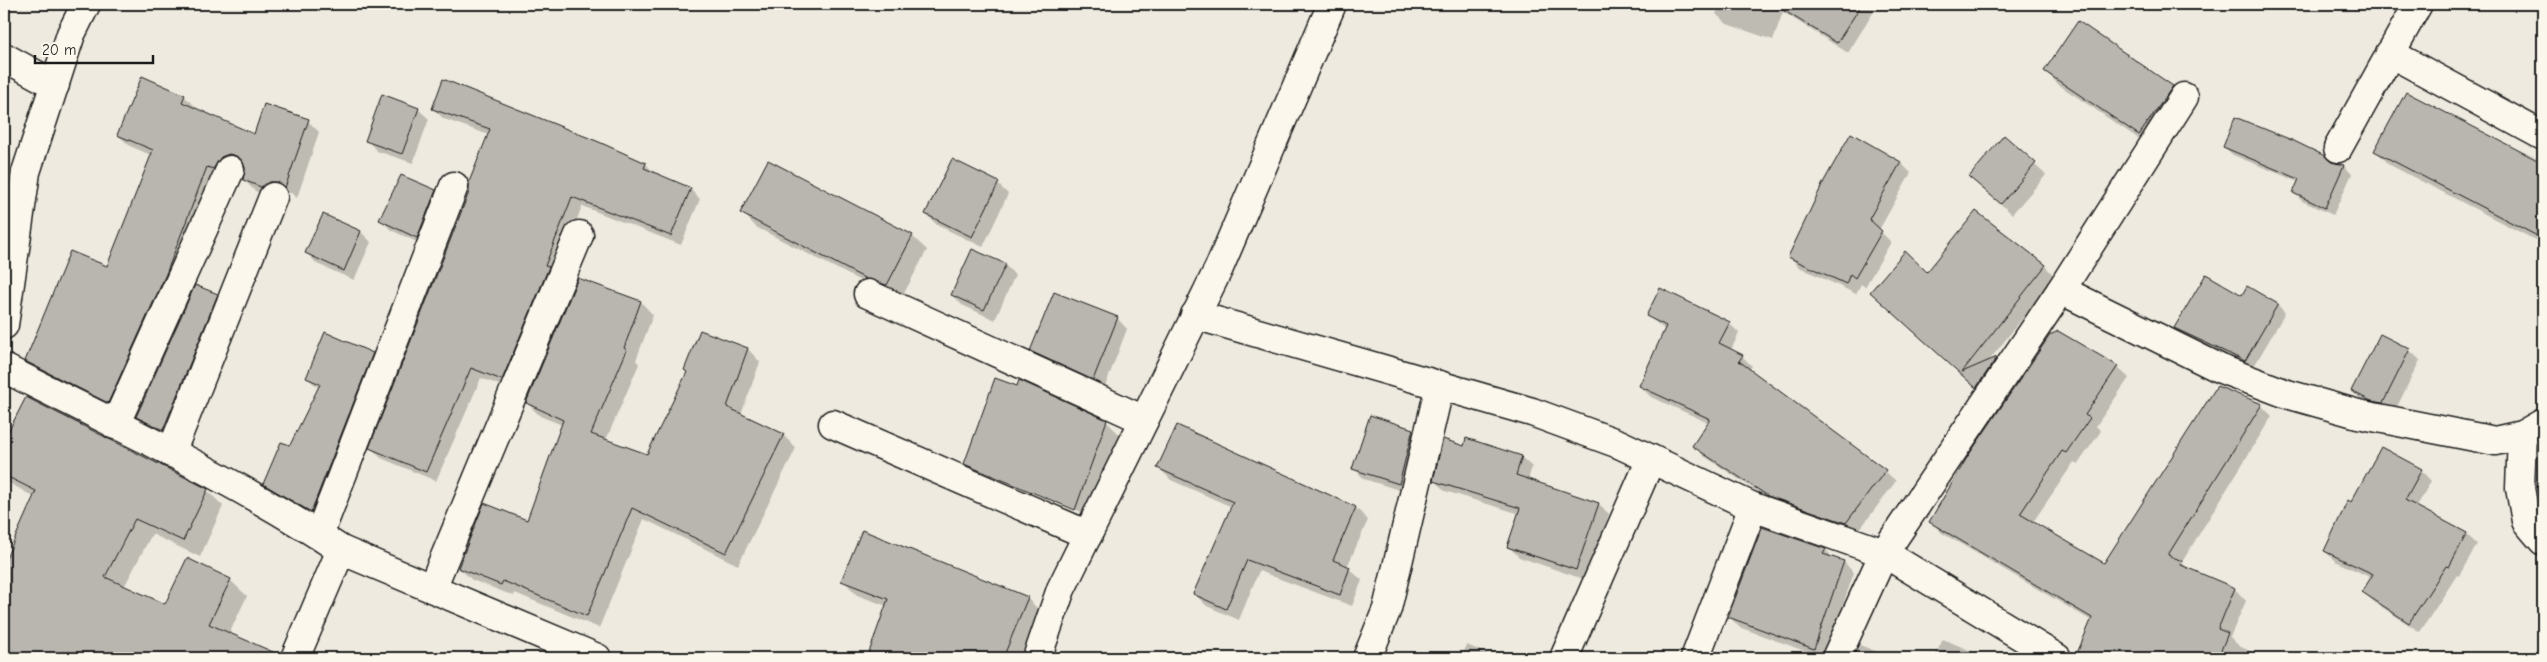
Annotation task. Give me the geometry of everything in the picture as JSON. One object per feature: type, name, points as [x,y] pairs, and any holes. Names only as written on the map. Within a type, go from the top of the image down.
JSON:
[{"type":"street","points":[[4,325],[13,197],[26,172],[71,34],[86,4]]},
{"type":"street","points":[[1037,658],[1061,589],[1219,268],[1332,4]]},
{"type":"street","points":[[2338,148],[2418,4]]},
{"type":"street","points":[[2390,53],[2543,136]]},
{"type":"street","points":[[4,57],[55,85]]},
{"type":"street","points":[[1836,658],[1884,553],[2061,290],[2184,97]]},
{"type":"street","points":[[114,425],[230,170]]},
{"type":"street","points":[[295,658],[330,543],[454,186]]},
{"type":"street","points":[[171,453],[273,197]]},
{"type":"street","points":[[432,588],[579,235]]},
{"type":"street","points":[[2061,290],[2221,369],[2287,394],[2358,414],[2495,441],[2532,429],[2520,488],[2526,521],[2543,540]]},
{"type":"street","points":[[868,294],[1144,420]]},
{"type":"street","points":[[1195,315],[1532,412],[1619,444],[1753,507],[1884,553],[2057,658]]},
{"type":"street","points":[[4,368],[171,453],[330,543],[596,658]]},
{"type":"street","points":[[1367,658],[1387,609],[1440,385]]},
{"type":"street","points":[[834,424],[1088,535]]},
{"type":"street","points":[[1564,658],[1651,459]]},
{"type":"street","points":[[1695,658],[1753,507]]},
{"type":"building","points":[[1773,4],[1862,4],[1837,43]]},
{"type":"building","points":[[2078,21],[2173,86],[2139,135],[2044,71]]},
{"type":"building","points":[[142,76],[185,95],[182,102],[254,134],[264,104],[309,119],[285,188],[278,182],[270,182],[261,187],[243,180],[245,168],[242,161],[236,156],[229,154],[221,157],[213,169],[207,167],[166,274],[108,403],[25,361],[70,251],[107,266],[153,150],[117,135]]},
{"type":"building","points":[[443,79],[599,142],[646,163],[644,168],[691,188],[671,236],[572,197],[545,266],[549,267],[502,380],[471,368],[426,472],[369,448],[469,192],[469,182],[490,129],[432,109]]},
{"type":"building","points":[[2406,92],[2543,163],[2543,239],[2374,151]]},
{"type":"building","points":[[382,94],[419,108],[402,154],[365,141]]},
{"type":"building","points":[[2235,117],[2294,141],[2325,156],[2331,162],[2344,165],[2325,208],[2293,193],[2299,179],[2223,147]]},
{"type":"building","points":[[1851,133],[1901,162],[1869,219],[1882,231],[1855,278],[1850,274],[1846,284],[1788,257],[1824,181]]},
{"type":"building","points":[[2004,135],[2036,163],[2001,204],[1969,177]]},
{"type":"building","points":[[952,159],[999,182],[972,237],[925,214]]},
{"type":"building","points":[[768,160],[913,235],[887,285],[866,279],[740,213]]},
{"type":"building","points":[[401,175],[436,190],[417,238],[379,220]]},
{"type":"building","points":[[1976,211],[2046,265],[1962,372],[1997,357],[1976,388],[1870,292],[1905,251],[1927,272]]},
{"type":"building","points":[[323,214],[361,231],[344,271],[305,253]]},
{"type":"building","points":[[972,249],[1006,264],[984,310],[951,295]]},
{"type":"building","points":[[2206,274],[2242,295],[2247,286],[2278,304],[2245,361],[2174,328]]},
{"type":"building","points":[[578,278],[641,301],[624,348],[627,350],[591,434],[647,454],[687,372],[684,370],[700,330],[748,348],[727,407],[784,434],[726,553],[632,508],[587,616],[503,581],[501,585],[458,568],[484,503],[527,520],[563,420],[526,403]]},
{"type":"building","points":[[195,285],[218,294],[163,430],[136,417]]},
{"type":"building","points":[[1660,288],[1730,322],[1719,343],[1743,355],[1739,361],[1886,470],[1846,523],[1768,496],[1692,446],[1710,419],[1639,386],[1666,326],[1646,316]]},
{"type":"building","points":[[1054,292],[1118,317],[1093,380],[1030,351]]},
{"type":"building","points":[[2058,331],[2118,366],[2085,415],[2090,418],[2066,453],[2062,451],[2020,514],[2104,563],[2217,386],[2262,404],[2168,555],[2182,561],[2181,565],[2235,588],[2218,629],[2228,633],[2218,658],[2075,658],[2092,618],[1929,522],[1968,456],[2050,335]]},
{"type":"building","points":[[325,332],[373,353],[311,512],[263,484],[281,442],[290,445],[320,384],[306,378]]},
{"type":"building","points":[[2380,334],[2410,349],[2383,403],[2371,401],[2351,391]]},
{"type":"building","points":[[995,378],[1017,386],[1019,380],[1107,420],[1075,510],[964,464]]},
{"type":"building","points":[[26,397],[208,489],[183,541],[135,519],[105,577],[165,604],[187,558],[231,579],[209,624],[280,655],[280,658],[4,658],[4,563],[36,491],[4,475],[4,440]]},
{"type":"building","points":[[1370,415],[1413,429],[1399,484],[1352,469]]},
{"type":"building","points":[[1177,425],[1356,507],[1333,560],[1350,567],[1340,595],[1247,560],[1226,609],[1193,594],[1233,502],[1157,468]]},
{"type":"building","points":[[1466,438],[1522,456],[1516,475],[1599,503],[1576,570],[1507,547],[1520,508],[1433,481],[1443,439],[1464,446]]},
{"type":"building","points":[[2381,447],[2422,469],[2405,500],[2467,533],[2449,567],[2446,566],[2409,623],[2362,592],[2373,574],[2324,551],[2348,500],[2351,502]]},
{"type":"building","points":[[1762,527],[1826,549],[1823,554],[1844,561],[1814,649],[1728,617]]},
{"type":"building","points":[[862,530],[1028,597],[1003,658],[867,658],[888,599],[841,581]]}]
